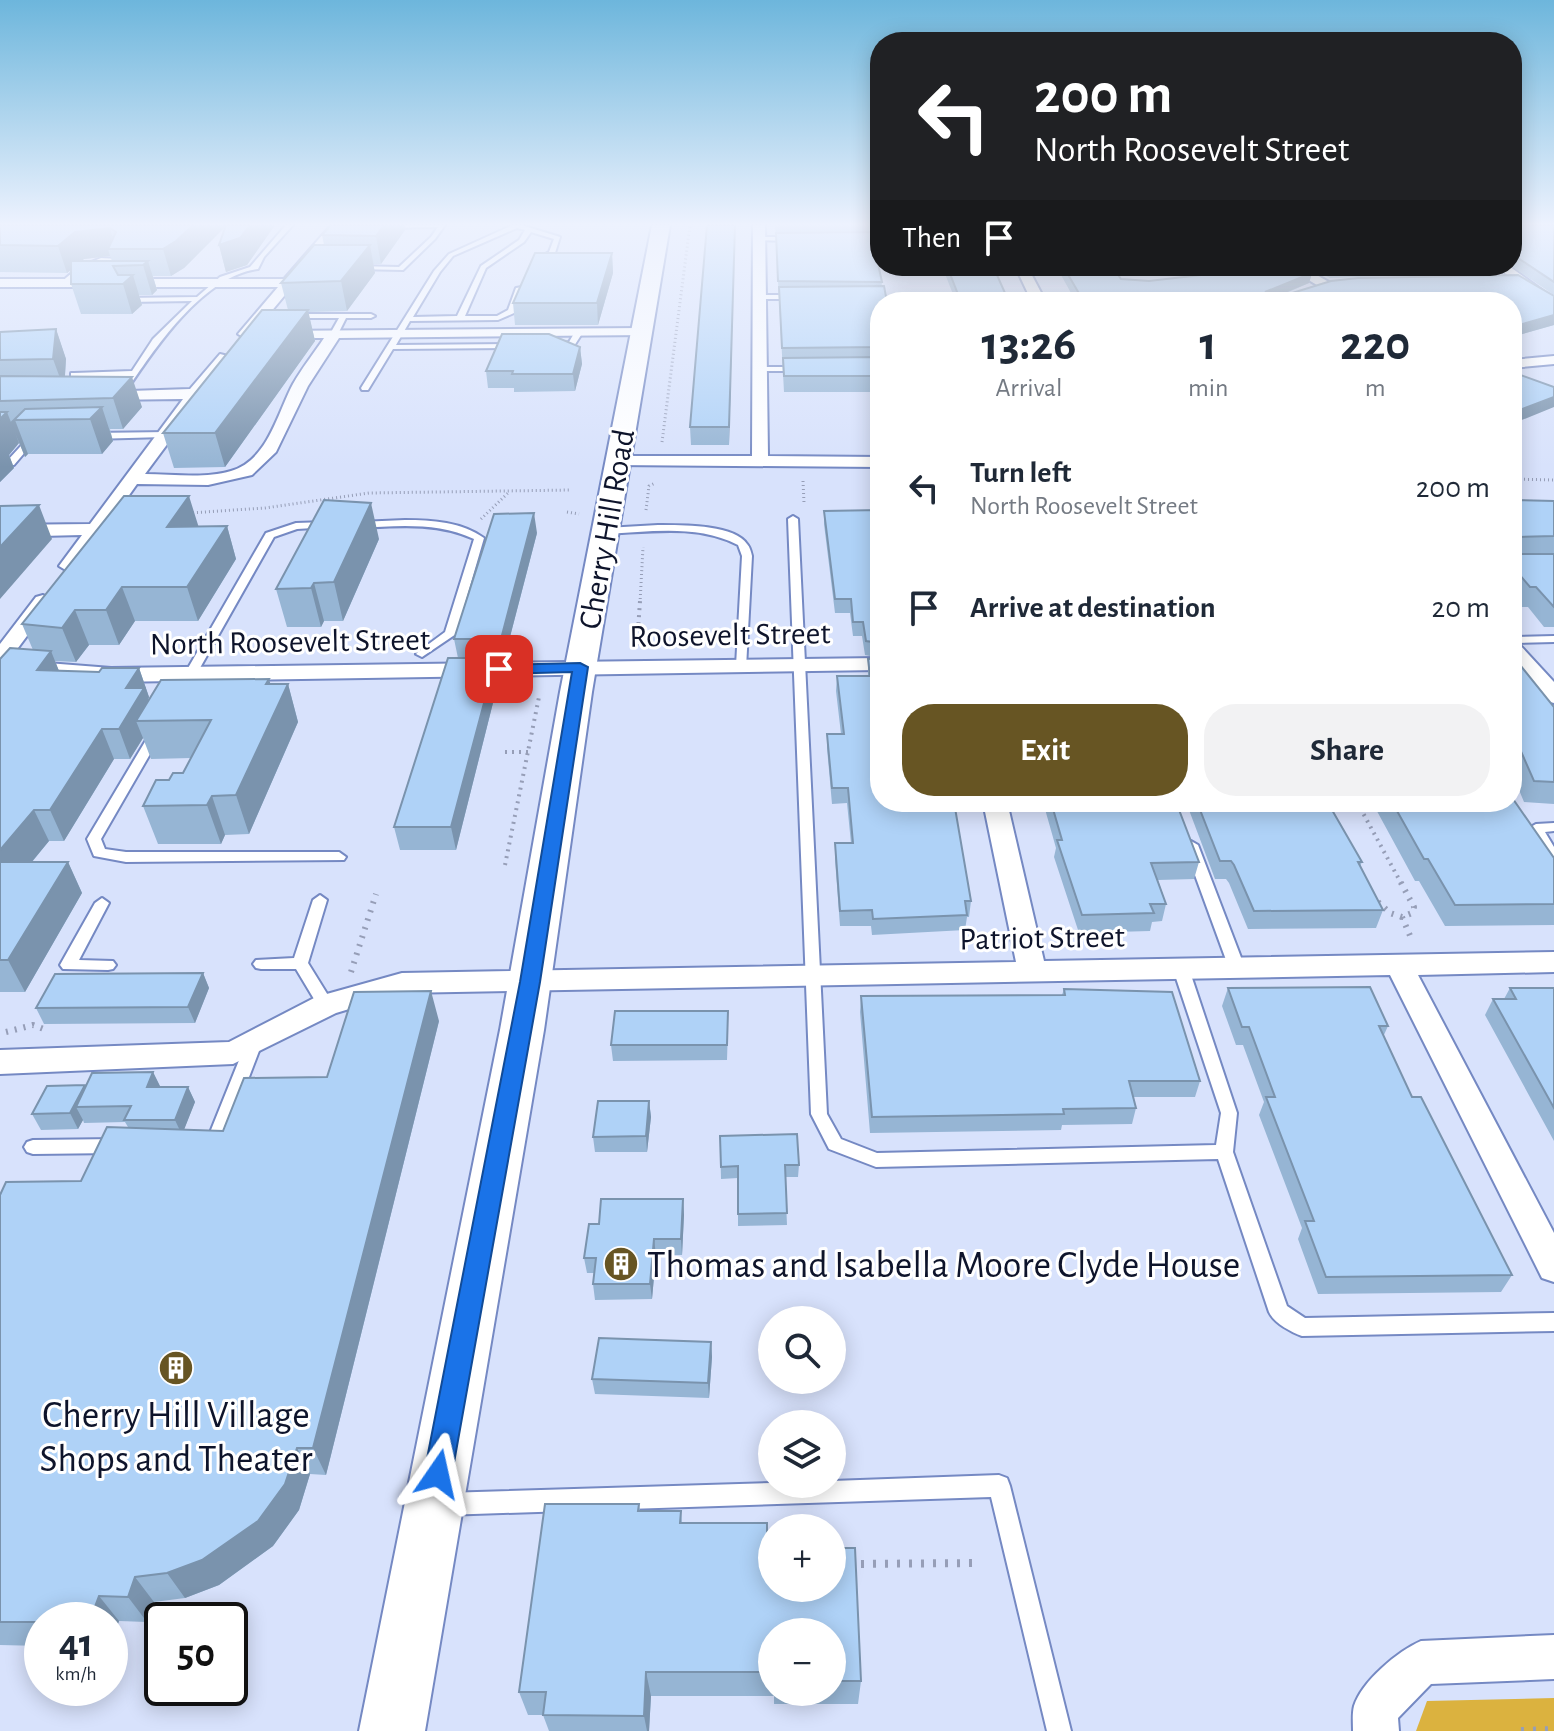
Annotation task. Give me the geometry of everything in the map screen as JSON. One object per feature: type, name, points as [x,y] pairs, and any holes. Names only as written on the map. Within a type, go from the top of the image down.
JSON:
[{"type":"main road","name":"Cherry Hill Road","points":[[392,1731],[530,982],[560,680],[606,531],[647,306]]},
{"type":"street","points":[[0,658],[194,394],[269,306]]},
{"type":"street","points":[[759,306],[760,461]]},
{"type":"street","points":[[245,334],[334,334],[406,326],[642,332]]},
{"type":"street","points":[[133,479],[232,477],[259,463],[334,334]]},
{"type":"street","points":[[1522,363],[1554,360]]},
{"type":"street","points":[[94,396],[194,394]]},
{"type":"street","points":[[619,461],[870,462]]},
{"type":"street","points":[[0,531],[97,529]]},
{"type":"street","points":[[1522,659],[1554,696]]},
{"type":"street","name":"Roosevelt Street","points":[[560,680],[636,667],[870,664]]},
{"type":"street","name":"North Roosevelt Street","points":[[0,666],[186,682],[560,680]]},
{"type":"street","points":[[997,812],[1032,971]]},
{"type":"street","points":[[1405,952],[1554,1267]]},
{"type":"street","name":"Patriot Street","points":[[0,1062],[233,1053],[326,1005],[402,983],[1237,968],[1405,952],[1554,962]]},
{"type":"street","points":[[1376,1731],[1375,1709],[1421,1663],[1554,1657]]},
{"type":"lane","points":[[119,395],[156,341],[191,306]]},
{"type":"lane","points":[[365,388],[417,306]]},
{"type":"lane","points":[[460,318],[466,306]]},
{"type":"lane","points":[[406,326],[460,318],[498,318],[511,311],[513,306]]},
{"type":"lane","points":[[293,316],[371,316]]},
{"type":"lane","points":[[334,334],[344,316]]},
{"type":"lane","points":[[545,346],[571,344],[579,332]]},
{"type":"lane","points":[[389,347],[529,346]]},
{"type":"lane","points":[[760,369],[805,369]]},
{"type":"lane","points":[[74,375],[133,373]]},
{"type":"lane","points":[[79,436],[165,434]]},
{"type":"lane","points":[[0,463],[11,463],[27,438],[48,437]]},
{"type":"lane","points":[[793,519],[819,1114],[835,1144],[876,1160],[1224,1152]]},
{"type":"lane","points":[[348,525],[433,524],[459,527],[479,538],[450,634],[422,654]]},
{"type":"lane","points":[[186,682],[270,535],[296,526],[335,525]]},
{"type":"lane","points":[[606,531],[716,531],[742,543],[747,556],[742,666]]},
{"type":"lane","points":[[1522,640],[1554,639]]},
{"type":"lane","points":[[166,717],[94,839],[99,853],[188,858],[339,857]]},
{"type":"lane","points":[[1554,827],[1536,828],[1554,859]]},
{"type":"lane","points":[[1186,830],[1237,968]]},
{"type":"lane","points":[[320,900],[300,963],[326,1005]]},
{"type":"lane","points":[[102,903],[68,965],[108,965]]},
{"type":"lane","points":[[261,964],[300,963]]},
{"type":"lane","points":[[1181,969],[1229,1113],[1224,1152],[1279,1312],[1302,1327],[1554,1322]]},
{"type":"lane","points":[[200,1145],[215,1145],[254,1043]]},
{"type":"lane","points":[[33,1147],[140,1146]]},
{"type":"lane","points":[[432,1504],[999,1486],[1059,1731]]},
{"type":"path","points":[[636,667],[649,486],[656,483],[679,306]]},
{"type":"path","points":[[1522,479],[1554,480]]},
{"type":"path","points":[[184,513],[249,509],[369,493],[571,490]]},
{"type":"path","points":[[478,523],[509,492]]},
{"type":"path","points":[[505,865],[528,752],[560,680]]},
{"type":"path","points":[[505,752],[528,752]]},
{"type":"path","points":[[1362,812],[1414,907],[1412,913],[1402,917]]},
{"type":"path","points":[[1373,892],[1380,905],[1402,917]]},
{"type":"path","points":[[349,981],[376,894]]},
{"type":"path","points":[[1402,917],[1405,952]]},
{"type":"path","points":[[0,1035],[33,1025],[52,1032]]},
{"type":"path","points":[[846,1564],[977,1563]]},
{"type":"path","points":[[1521,1731],[1554,1730]]},
{"type":"shaded area","points":[[1554,1698],[1554,1731],[1416,1731],[1427,1701]]},
{"type":"building","points":[[700,306],[733,306],[729,427],[690,427]]},
{"type":"building","points":[[780,306],[870,306],[870,347],[782,348]]},
{"type":"building","points":[[1522,306],[1554,306],[1554,315],[1522,324]]},
{"type":"building","points":[[262,310],[308,310],[215,433],[163,433]]},
{"type":"building","points":[[56,329],[53,359],[0,360],[0,332]]},
{"type":"building","points":[[502,334],[549,334],[580,347],[573,374],[486,371]]},
{"type":"building","points":[[870,357],[870,376],[784,376],[783,358]]},
{"type":"building","points":[[0,376],[132,377],[113,398],[0,401]]},
{"type":"building","points":[[1522,376],[1554,387],[1554,397],[1522,409]]},
{"type":"building","points":[[102,407],[90,419],[15,420],[11,423],[25,409]]},
{"type":"building","points":[[124,496],[189,496],[167,527],[227,526],[187,587],[122,587],[106,610],[75,610],[62,628],[22,624]]},
{"type":"building","points":[[324,500],[371,503],[334,582],[314,583],[311,588],[276,589]]},
{"type":"building","points":[[1522,500],[1554,501],[1554,536],[1522,537]]},
{"type":"building","points":[[39,505],[0,547],[0,506]]},
{"type":"building","points":[[870,510],[870,642],[866,641],[863,622],[853,622],[851,599],[835,599],[824,511]]},
{"type":"building","points":[[534,513],[501,639],[454,639],[494,514]]},
{"type":"building","points":[[1522,554],[1554,554],[1554,607],[1536,587],[1530,587],[1522,578]]},
{"type":"building","points":[[10,648],[51,651],[37,670],[99,672],[102,668],[139,668],[126,688],[144,688],[119,729],[102,729],[50,810],[34,810],[0,850],[0,659]]},
{"type":"building","points":[[448,658],[496,658],[451,827],[394,827]]},
{"type":"building","points":[[1522,667],[1554,707],[1554,782],[1534,781],[1522,754]]},
{"type":"building","points":[[837,676],[870,676],[870,812],[956,812],[971,901],[965,901],[967,915],[873,919],[872,910],[840,911],[835,843],[853,843],[848,788],[832,788],[827,734],[844,734]]},
{"type":"building","points":[[269,679],[266,684],[288,684],[236,795],[212,796],[207,805],[143,806],[156,780],[169,780],[173,773],[183,773],[211,720],[136,721],[161,680]]},
{"type":"building","points":[[1054,812],[1180,812],[1199,862],[1151,863],[1166,904],[1150,904],[1154,913],[1082,915],[1057,840],[1062,840]]},
{"type":"building","points":[[1201,812],[1333,812],[1362,862],[1358,862],[1383,910],[1254,911],[1234,865],[1231,861],[1220,861]]},
{"type":"building","points":[[1398,812],[1522,812],[1554,858],[1554,904],[1455,905],[1428,859],[1424,859]]},
{"type":"building","points":[[0,862],[68,862],[8,960],[0,960]]},
{"type":"building","points":[[203,973],[188,1007],[36,1008],[55,974]]},
{"type":"building","points":[[1370,987],[1388,1026],[1379,1026],[1412,1097],[1421,1097],[1512,1275],[1326,1277],[1305,1221],[1314,1221],[1266,1097],[1275,1097],[1249,1027],[1242,1027],[1228,988]]},
{"type":"building","points":[[1510,988],[1554,988],[1554,1108],[1493,999],[1516,999]]},
{"type":"building","points":[[1064,989],[1172,992],[1200,1081],[1129,1081],[1136,1108],[1063,1109],[1064,1114],[872,1117],[861,996],[1065,995]]},
{"type":"building","name":"Cherry Hill Village Shops and Theater","points":[[431,991],[313,1448],[297,1448],[285,1484],[258,1521],[202,1560],[167,1573],[135,1577],[128,1597],[99,1596],[97,1602],[24,1602],[24,1622],[0,1622],[0,1195],[6,1182],[81,1181],[107,1127],[223,1131],[244,1078],[327,1077],[354,992]]},
{"type":"building","points":[[615,1011],[728,1011],[727,1045],[611,1045]]},
{"type":"building","points":[[153,1072],[147,1087],[188,1087],[175,1120],[124,1120],[131,1106],[76,1107],[92,1073]]},
{"type":"building","points":[[85,1085],[70,1113],[32,1114],[47,1086]]},
{"type":"building","points":[[598,1101],[649,1101],[646,1136],[593,1137]]},
{"type":"building","points":[[797,1134],[799,1165],[785,1165],[787,1213],[738,1214],[738,1166],[721,1167],[720,1136]]},
{"type":"building","name":"Thomas and Isabella Moore Clyde House","points":[[601,1199],[683,1199],[681,1239],[654,1239],[650,1284],[593,1284],[596,1258],[584,1258],[589,1224],[599,1224]]},
{"type":"building","points":[[599,1338],[711,1342],[708,1383],[592,1379]]},
{"type":"building","points":[[545,1504],[639,1504],[638,1511],[681,1511],[680,1523],[758,1523],[758,1602],[846,1602],[846,1548],[855,1548],[861,1681],[846,1681],[846,1618],[758,1618],[758,1672],[646,1672],[644,1716],[543,1715],[546,1692],[519,1692]]},
{"type":"place","name":"Thomas and Isabella Moore Clyde House","points":[[621,1264]]},
{"type":"place","name":"Cherry Hill Village Shops and Theater","points":[[176,1368]]},
{"type":"route","points":[[438,1474],[530,982],[580,667],[499,669]]}]
